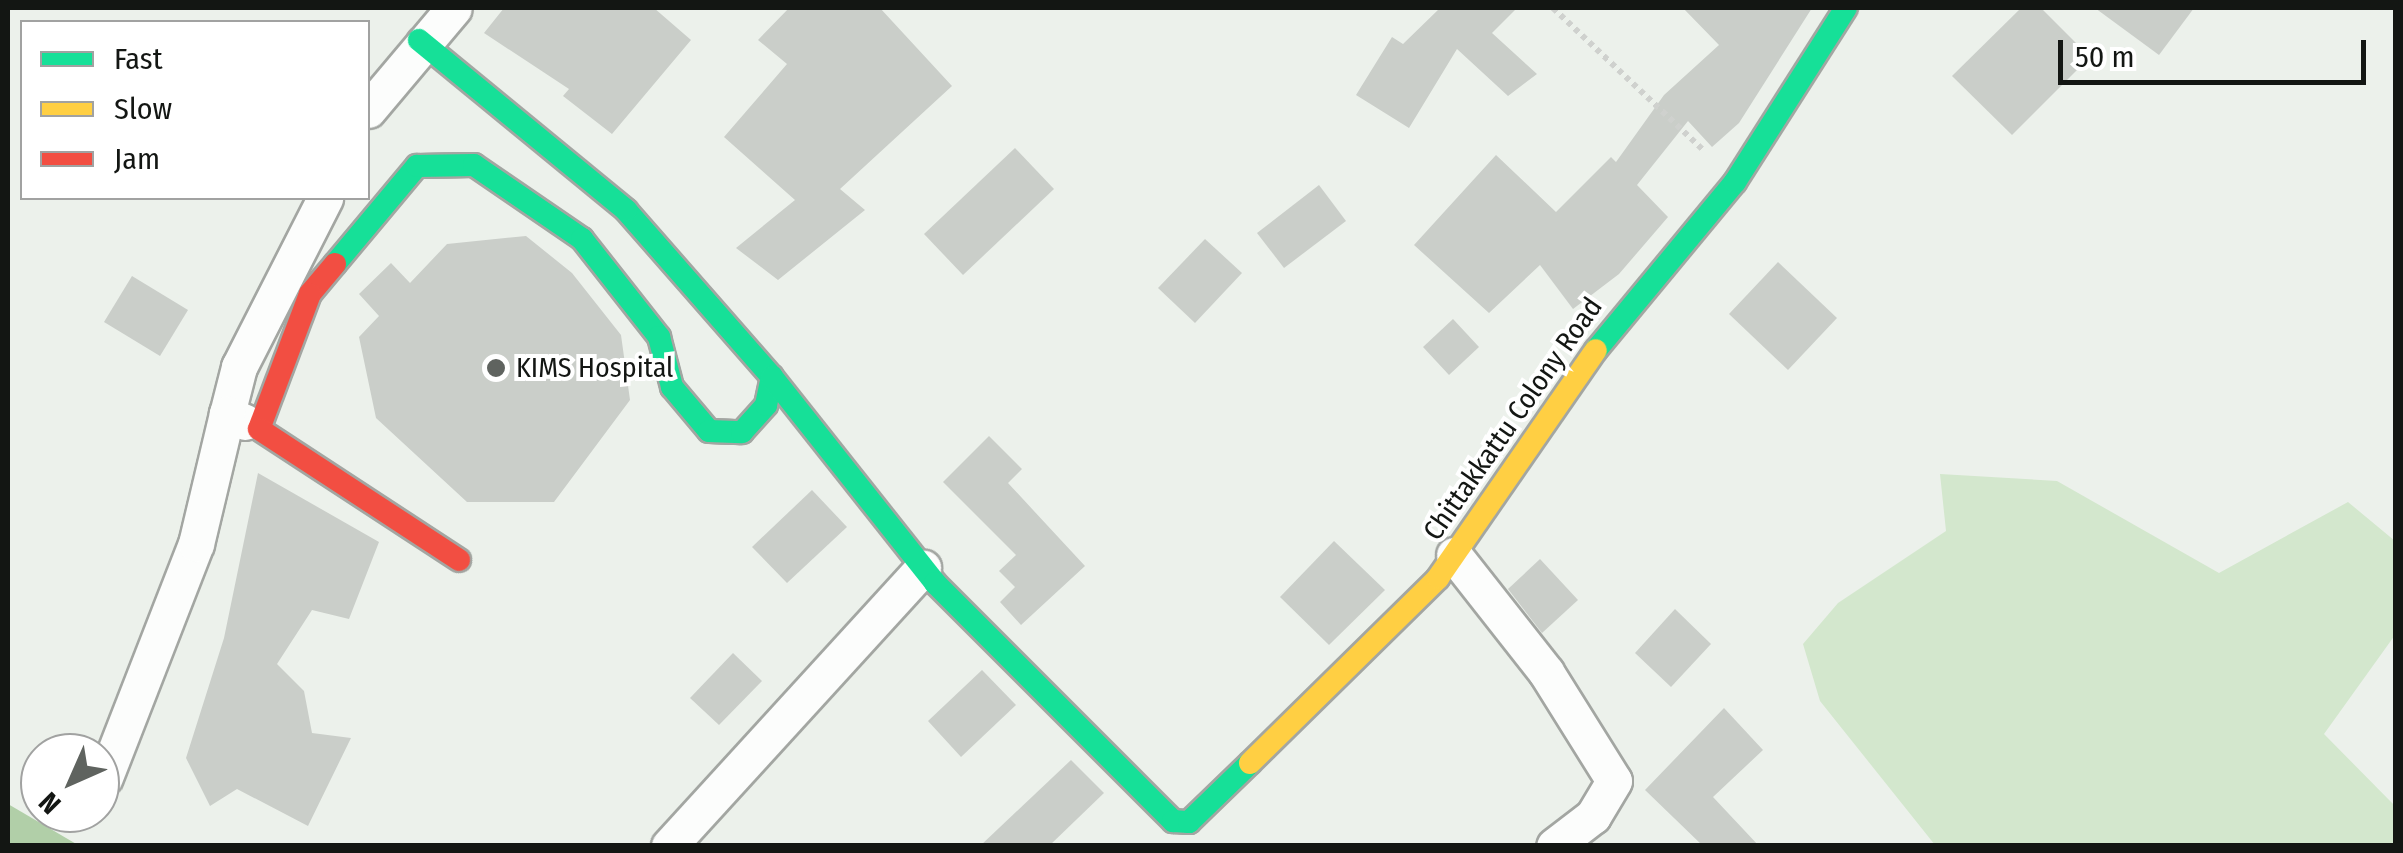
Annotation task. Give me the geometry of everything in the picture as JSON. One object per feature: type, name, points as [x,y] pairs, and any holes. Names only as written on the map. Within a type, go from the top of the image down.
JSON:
[{"type":"street","points":[[370,107],[419,40],[454,8]]},
{"type":"street","name":"Chittakkattu Colony Road","points":[[923,568],[1182,824],[1454,555],[1613,325],[1735,182],[1846,8]]},
{"type":"street","points":[[419,40],[626,210],[772,377],[923,568],[669,846]]},
{"type":"street","points":[[259,430],[310,294],[417,166],[474,165],[582,238],[659,337],[672,387],[709,430],[742,432],[766,406],[772,377]]},
{"type":"street","points":[[120,739],[196,544],[239,366],[324,200]]},
{"type":"street","points":[[227,414],[369,493],[460,560]]},
{"type":"street","points":[[1454,555],[1546,672],[1614,781],[1593,816],[1554,846]]},
{"type":"path","points":[[1552,8],[1735,182]]},
{"type":"shaded area","points":[[1940,474],[2057,481],[2219,573],[2348,502],[2395,541],[2395,635],[2324,734],[2395,806],[2395,845],[1935,845],[1820,701],[1803,644],[1838,603],[1946,531]]},
{"type":"shaded area","points":[[8,804],[20,811],[20,833],[58,833],[78,845],[8,845]]},
{"type":"building","points":[[504,8],[654,8],[691,40],[612,134],[563,96],[569,89],[484,33]]},
{"type":"building","points":[[789,8],[880,8],[952,86],[840,189],[865,210],[778,280],[736,248],[795,200],[724,137],[787,64],[758,40]]},
{"type":"building","points":[[1440,8],[1517,8],[1492,33],[1537,74],[1508,96],[1457,49],[1409,128],[1356,95],[1392,37],[1403,44]]},
{"type":"building","points":[[1683,8],[1812,8],[1739,123],[1712,147],[1688,121],[1637,185],[1668,217],[1619,274],[1573,309],[1540,265],[1489,313],[1414,245],[1496,155],[1556,212],[1611,157],[1616,162],[1664,95],[1719,45]]},
{"type":"building","points":[[2021,8],[2041,8],[2090,57],[2012,135],[1952,76]]},
{"type":"building","points":[[2095,8],[2194,8],[2159,55]]},
{"type":"building","points":[[1015,148],[1054,189],[963,275],[924,234]]},
{"type":"building","points":[[1319,185],[1346,221],[1284,268],[1257,233]]},
{"type":"building","name":"KIMS Hospital","points":[[526,236],[572,273],[621,335],[630,400],[554,502],[467,502],[376,418],[359,337],[379,316],[359,294],[391,263],[410,283],[447,244]]},
{"type":"building","points":[[1205,239],[1242,273],[1195,323],[1158,288]]},
{"type":"building","points":[[1778,262],[1837,318],[1788,370],[1729,314]]},
{"type":"building","points":[[132,276],[188,310],[160,356],[104,322]]},
{"type":"building","points":[[1453,319],[1479,347],[1449,375],[1423,347]]},
{"type":"building","points":[[989,436],[1022,469],[1008,483],[1085,566],[1021,625],[1000,602],[1015,587],[999,571],[1016,555],[943,482]]},
{"type":"building","points":[[258,473],[379,542],[349,619],[312,610],[277,664],[304,691],[312,733],[351,738],[308,826],[237,789],[210,806],[186,758],[224,638]]},
{"type":"building","points":[[812,490],[847,527],[787,583],[752,547]]},
{"type":"building","points":[[1334,541],[1385,590],[1329,645],[1280,597]]},
{"type":"building","points":[[1540,559],[1578,600],[1542,633],[1508,589]]},
{"type":"building","points":[[1675,609],[1711,644],[1671,687],[1635,653]]},
{"type":"building","points":[[733,653],[762,681],[719,725],[690,698]]},
{"type":"building","points":[[982,670],[1016,705],[961,757],[928,721]]},
{"type":"building","points":[[1724,708],[1763,750],[1713,797],[1759,846],[1703,846],[1645,790]]},
{"type":"building","points":[[1071,760],[1104,793],[1049,846],[980,846]]},
{"type":"traffic: fast","points":[[1596,350],[1735,182],[1846,8]]},
{"type":"traffic: fast","points":[[335,264],[417,166],[474,165],[582,239],[659,337],[672,387],[709,431],[742,432],[766,405],[772,377],[626,210],[419,40]]},
{"type":"traffic: fast","points":[[772,377],[935,583],[1173,821],[1189,822],[1250,763]]},
{"type":"traffic: slow","points":[[1250,763],[1438,578],[1596,350]]},
{"type":"traffic: jam","points":[[335,264],[310,294],[259,429],[459,560]]},
{"type":"place","name":"KIMS Hospital","points":[[496,368]]}]
